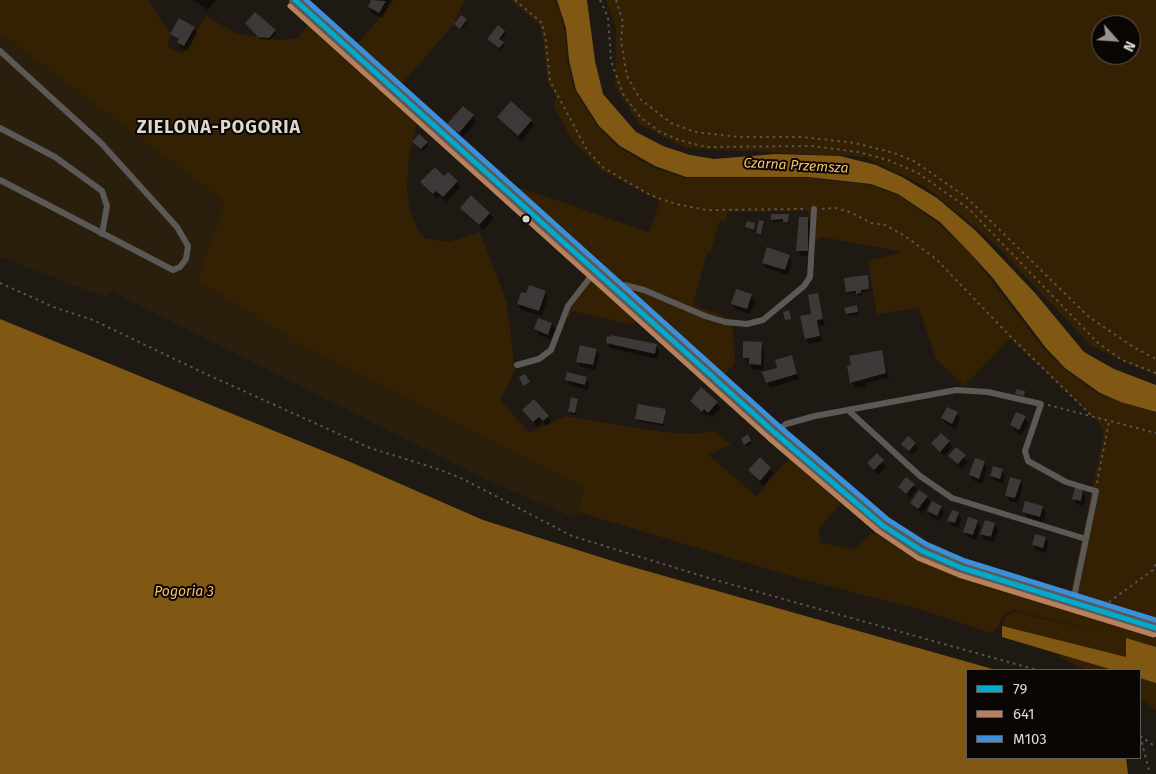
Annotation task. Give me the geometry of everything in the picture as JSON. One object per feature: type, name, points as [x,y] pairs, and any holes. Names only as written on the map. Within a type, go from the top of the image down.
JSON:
[{"type":"street","points":[[295,0],[774,433],[869,515],[916,547],[971,571],[1156,628]]},
{"type":"lane","points":[[0,51],[101,143],[178,226],[184,236],[188,253],[182,264],[173,270],[0,180]]},
{"type":"lane","points":[[0,128],[55,157],[102,191],[107,206],[102,234]]},
{"type":"lane","points":[[616,291],[624,285],[644,290],[725,322],[747,324],[763,320],[804,286],[810,277],[814,209]]},
{"type":"lane","points":[[517,365],[539,359],[550,350],[568,306],[595,271]]},
{"type":"lane","points":[[774,433],[794,421],[956,390],[988,392],[1041,404],[1025,452],[1028,462],[1066,482],[1096,491],[1073,602]]},
{"type":"lane","points":[[848,410],[920,476],[952,498],[1086,539]]},
{"type":"path","points":[[515,0],[542,23],[550,81],[587,150],[604,168],[650,195],[676,204],[699,208],[836,208],[850,212],[905,236],[936,259],[1010,336],[1091,414]]},
{"type":"path","points":[[600,0],[608,17],[611,60],[623,94],[641,118],[660,132],[679,140],[706,147],[812,146],[858,152],[888,160],[918,173],[969,209],[1098,343],[1122,360],[1156,373]]},
{"type":"path","points":[[616,0],[623,22],[621,42],[627,76],[640,98],[671,123],[695,132],[739,136],[802,137],[855,144],[894,153],[914,161],[966,197],[1089,317],[1135,348],[1156,359]]},
{"type":"path","points":[[0,283],[56,308],[93,320],[370,448],[463,479],[572,536],[712,579],[1033,669]]},
{"type":"path","points":[[1041,404],[1091,414],[1109,421],[1156,433]]},
{"type":"path","points":[[1096,491],[1109,421]]},
{"type":"path","points":[[1105,611],[1111,600],[1154,571],[1156,564]]},
{"type":"path","points":[[1141,737],[1156,747]]},
{"type":"path","points":[[1141,740],[1150,774]]},
{"type":"shaded area","points":[[0,0],[148,0],[170,33],[168,48],[182,53],[206,16],[236,33],[279,40],[298,38],[308,25],[417,123],[409,155],[407,191],[410,211],[420,234],[425,238],[448,242],[480,232],[507,303],[515,370],[500,400],[529,432],[566,416],[663,432],[697,434],[714,431],[731,444],[709,455],[756,496],[789,458],[841,504],[819,528],[821,543],[854,549],[870,534],[877,534],[912,556],[953,575],[1156,638],[1156,711],[1141,699],[1141,669],[1085,669],[1058,657],[1060,654],[1002,637],[1002,626],[1006,615],[1015,612],[1111,634],[1013,610],[1006,613],[1000,621],[999,627],[991,633],[919,609],[797,578],[578,512],[584,488],[304,346],[201,283],[199,275],[223,208],[220,198],[0,33]]},
{"type":"shaded area","points":[[394,0],[465,0],[454,24],[399,87],[355,47]]},
{"type":"shaded area","points":[[510,0],[555,0],[557,2],[565,32],[567,57],[574,89],[598,127],[618,147],[654,168],[686,178],[808,178],[871,185],[898,195],[939,224],[971,254],[1044,349],[1069,373],[1098,394],[1156,413],[1156,623],[1070,595],[1104,433],[1099,423],[1010,339],[964,386],[936,359],[919,308],[877,314],[868,261],[903,252],[822,237],[816,240],[808,211],[728,212],[725,222],[720,221],[710,254],[707,253],[693,305],[732,319],[735,363],[721,379],[552,226],[554,223],[552,219],[532,202],[529,205],[514,191],[518,187],[649,232],[660,201],[602,171],[572,140],[553,105],[556,97],[548,84],[543,39],[539,24]]},
{"type":"shaded area","points":[[606,0],[1156,0],[1156,376],[1091,346],[993,242],[926,187],[865,157],[685,148],[639,124],[615,86],[616,27]]},
{"type":"shaded area","points":[[0,33],[220,198],[223,208],[199,275],[202,283],[304,346],[584,488],[576,519],[489,481],[110,291],[107,298],[0,257]]},
{"type":"shaded area","points":[[590,280],[635,321],[633,325],[572,311],[569,318],[567,316]]},
{"type":"water","name":"Czarna Przemsza","points":[[557,0],[587,0],[595,61],[603,94],[636,132],[663,146],[690,155],[714,159],[776,154],[840,156],[876,165],[902,177],[937,198],[976,231],[1035,293],[1084,352],[1114,369],[1156,385],[1156,412],[1121,402],[1100,393],[1065,368],[1046,348],[992,277],[971,254],[940,222],[898,194],[871,184],[808,177],[686,177],[655,166],[620,146],[599,126],[576,90],[569,60],[566,28]]},
{"type":"water","name":"Pogoria 3","points":[[0,319],[348,461],[483,520],[622,564],[992,669],[966,669],[966,759],[1126,759],[1128,774],[0,774]]},
{"type":"water","points":[[1002,626],[1126,657],[1126,638],[1156,647],[1156,683],[1141,678],[1141,669],[1110,669],[1002,637]]},
{"type":"building","points":[[371,0],[386,1],[379,13],[368,7]]},
{"type":"building","points":[[255,12],[276,30],[269,38],[258,37],[245,23]]},
{"type":"building","points":[[461,15],[467,19],[460,29],[454,24]]},
{"type":"building","points":[[179,18],[195,27],[184,46],[177,42],[179,39],[170,34]]},
{"type":"building","points":[[498,25],[505,31],[499,39],[504,42],[499,48],[487,39]]},
{"type":"building","points":[[511,101],[532,120],[518,136],[497,117]]},
{"type":"building","points":[[463,106],[474,115],[459,133],[447,124]]},
{"type":"building","points":[[419,134],[428,142],[421,149],[412,142]]},
{"type":"building","points":[[435,167],[444,176],[448,172],[458,181],[443,197],[436,191],[433,194],[420,182]]},
{"type":"building","points":[[471,195],[490,213],[479,225],[460,208]]},
{"type":"building","points":[[771,214],[789,214],[788,222],[783,222],[783,219],[771,220]]},
{"type":"building","points":[[799,217],[808,217],[808,251],[796,251]]},
{"type":"building","points":[[759,220],[764,221],[761,235],[756,233]]},
{"type":"building","points":[[747,221],[755,223],[754,230],[745,227]]},
{"type":"building","points":[[767,247],[790,255],[785,270],[762,263]]},
{"type":"building","points":[[868,275],[869,289],[861,290],[861,293],[856,294],[856,291],[846,292],[844,278]]},
{"type":"building","points":[[529,285],[546,291],[539,311],[517,304],[521,292],[526,293]]},
{"type":"building","points":[[736,289],[752,294],[747,309],[731,304]]},
{"type":"building","points":[[818,293],[823,319],[817,320],[820,336],[805,339],[800,316],[811,314],[808,295]]},
{"type":"building","points":[[857,305],[858,312],[846,314],[844,308]]},
{"type":"building","points":[[789,310],[791,319],[785,320],[783,312]]},
{"type":"building","points":[[538,318],[552,323],[548,335],[534,329]]},
{"type":"building","points":[[611,335],[657,344],[655,354],[606,343],[607,336],[611,337]]},
{"type":"building","points":[[743,341],[762,342],[761,365],[749,364],[749,358],[743,358]]},
{"type":"building","points":[[580,345],[597,349],[593,365],[576,362]]},
{"type":"building","points":[[882,350],[886,373],[850,383],[847,366],[851,365],[849,356]]},
{"type":"building","points":[[792,355],[797,374],[766,383],[762,372],[777,368],[775,360]]},
{"type":"building","points":[[567,372],[587,377],[585,385],[565,380]]},
{"type":"building","points":[[525,374],[530,382],[523,386],[519,377]]},
{"type":"building","points":[[701,387],[718,402],[708,413],[704,409],[702,412],[690,401]]},
{"type":"building","points":[[1016,389],[1025,391],[1024,396],[1015,394]]},
{"type":"building","points":[[571,397],[578,399],[575,413],[568,412]]},
{"type":"building","points":[[534,399],[549,416],[543,421],[539,417],[533,422],[522,410]]},
{"type":"building","points":[[638,404],[666,409],[663,424],[635,419]]},
{"type":"building","points":[[947,407],[958,412],[952,424],[941,418]]},
{"type":"building","points":[[1016,412],[1026,416],[1019,430],[1010,425]]},
{"type":"building","points":[[941,433],[950,441],[940,452],[931,443]]},
{"type":"building","points":[[748,434],[751,441],[744,445],[741,439]]},
{"type":"building","points":[[908,436],[916,443],[909,451],[901,444]]},
{"type":"building","points":[[956,447],[966,455],[958,464],[948,456]]},
{"type":"building","points":[[877,453],[884,460],[874,470],[867,463]]},
{"type":"building","points":[[760,457],[771,468],[760,481],[748,470]]},
{"type":"building","points":[[975,458],[985,461],[979,479],[969,475]]},
{"type":"building","points":[[993,466],[1003,469],[1000,479],[990,476]]},
{"type":"building","points":[[906,477],[915,484],[906,494],[898,487]]},
{"type":"building","points":[[1010,477],[1021,480],[1015,498],[1005,496]]},
{"type":"building","points":[[1075,487],[1083,490],[1081,501],[1072,499]]},
{"type":"building","points":[[919,490],[928,496],[918,509],[910,503]]},
{"type":"building","points":[[932,501],[942,506],[937,516],[927,511]]},
{"type":"building","points":[[1025,501],[1043,506],[1040,517],[1022,512]]},
{"type":"building","points":[[952,510],[959,512],[955,523],[947,521]]},
{"type":"building","points":[[968,517],[978,520],[973,535],[963,532]]},
{"type":"building","points":[[985,520],[995,523],[991,537],[980,534]]},
{"type":"building","points":[[1035,534],[1046,537],[1043,548],[1032,545]]},
{"type":"waterway","points":[[312,6],[326,18]]},
{"type":"waterway","points":[[335,26],[355,45]]},
{"type":"waterway","points":[[358,47],[368,56]]},
{"type":"waterway","points":[[388,74],[407,91]]},
{"type":"waterway","points":[[414,98],[462,141]]},
{"type":"waterway","points":[[472,149],[529,201]]},
{"type":"waterway","points":[[556,225],[590,256]]},
{"type":"waterway","points":[[595,261],[615,279]]},
{"type":"waterway","points":[[628,290],[722,376]]},
{"type":"transit line","name":"79","points":[[295,0],[775,433],[882,525],[922,551],[962,568],[1156,628]]},
{"type":"transit line","name":"M103","points":[[306,0],[780,427],[887,519],[926,544],[965,561],[1156,620]]},
{"type":"transit line","name":"641","points":[[290,6],[770,439],[878,531],[918,558],[959,575],[1154,635]]},
{"type":"district","name":"ZIELONA-POGORIA","points":[[219,128]]}]
